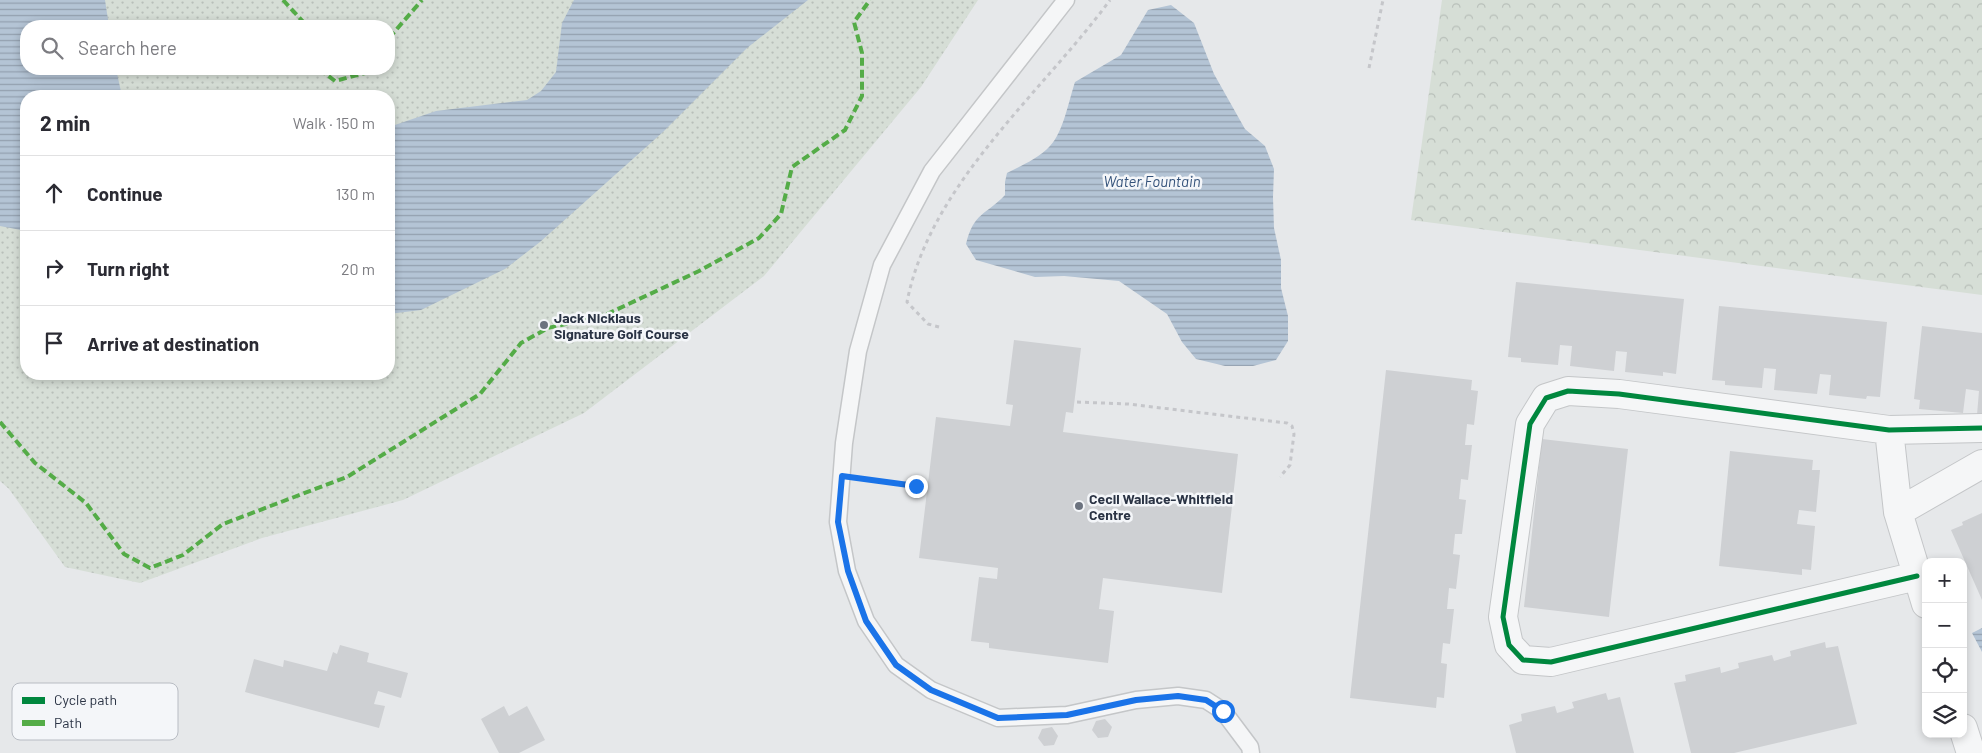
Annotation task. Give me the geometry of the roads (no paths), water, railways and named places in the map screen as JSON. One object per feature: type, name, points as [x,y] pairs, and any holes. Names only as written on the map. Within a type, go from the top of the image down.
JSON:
[{"type":"street","points":[[1917,576],[1550,662],[1523,660],[1509,645],[1503,617],[1530,424],[1546,398],[1568,391],[1620,394],[1889,430],[1982,428]]},
{"type":"street","points":[[1889,430],[1898,512],[1926,603]]},
{"type":"street","points":[[1898,512],[1982,464]]},
{"type":"street","points":[[1966,738],[1971,753]]},
{"type":"lane","points":[[1066,0],[932,171],[882,265],[858,351],[844,443],[838,522],[848,571],[866,621],[896,665],[931,690],[998,718],[1067,715],[1136,700],[1178,696],[1206,700],[1223,711],[1250,747],[1251,753]]},
{"type":"water","points":[[0,0],[105,0],[108,20],[20,20],[20,75],[117,75],[121,90],[20,90],[20,230],[0,226]]},
{"type":"water","points":[[574,0],[808,0],[747,48],[663,132],[540,242],[505,269],[421,310],[395,313],[395,125],[436,111],[527,100],[541,91],[556,72],[562,23]]},
{"type":"water","name":"Water Fountain","points":[[1171,5],[1194,23],[1214,74],[1245,129],[1265,146],[1274,169],[1274,228],[1281,260],[1281,288],[1288,316],[1288,341],[1276,360],[1253,366],[1225,366],[1196,359],[1182,342],[1167,314],[1119,281],[1064,276],[1035,277],[976,260],[966,244],[977,220],[1005,195],[1007,173],[1040,155],[1055,140],[1062,125],[1075,82],[1121,55],[1148,10]]},
{"type":"water","points":[[1982,628],[1982,652],[1972,633]]},
{"type":"place","name":"Jack Nicklaus Signature Golf Course","points":[[544,325]]},
{"type":"place","name":"Cecil Wallace-Whitfield Centre","points":[[1079,506]]}]
